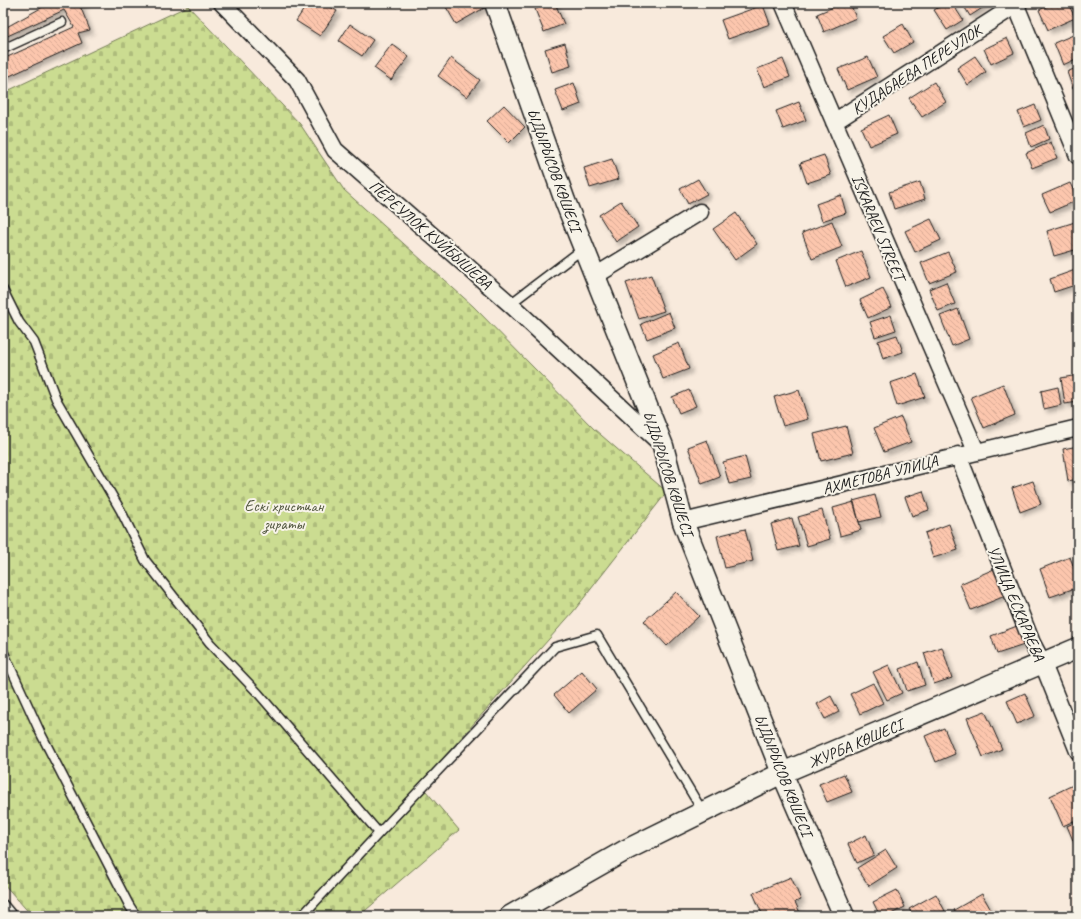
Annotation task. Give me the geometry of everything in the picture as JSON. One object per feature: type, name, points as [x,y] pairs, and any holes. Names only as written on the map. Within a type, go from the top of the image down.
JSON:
[{"type":"street","name":"ПЕРЕУЛОК КУЙБЫШЕВА","points":[[222,3],[297,80],[335,150],[510,304],[663,446]]},
{"type":"street","name":"ЫДЫРЫСОВ КӨШЕСІ","points":[[495,3],[565,201],[663,446],[683,522],[782,773],[844,916]]},
{"type":"street","name":"ISKARAEV STREET","points":[[783,3],[976,451]]},
{"type":"street","name":"КУДАБАЕВА ПЕРЕУЛОК","points":[[834,122],[1017,4]]},
{"type":"street","points":[[1017,4],[1078,156]]},
{"type":"street","points":[[595,276],[700,212]]},
{"type":"street","name":"АХМЕТОВА УЛИЦА","points":[[683,522],[958,455],[1078,428]]},
{"type":"street","name":"УЛИЦА ЕСКАРАЕВА","points":[[958,455],[1032,644],[1043,664],[1078,751]]},
{"type":"street","name":"ЖУРБА КӨШЕСІ","points":[[510,916],[626,850],[782,773],[1078,648]]},
{"type":"lane","points":[[3,49],[62,22]]},
{"type":"lane","points":[[510,304],[584,248]]},
{"type":"lane","points":[[3,290],[19,322],[34,342],[56,399],[121,510],[145,560],[210,643],[258,693],[379,833]]},
{"type":"lane","points":[[302,916],[555,647],[597,635],[703,812]]},
{"type":"lane","points":[[3,651],[40,732],[128,905],[136,916]]},
{"type":"lane","points":[[3,904],[13,916]]},
{"type":"green space","name":"Ескі христиан зираты","points":[[188,6],[300,124],[344,190],[473,306],[594,429],[667,492],[573,612],[420,784],[459,830],[359,916],[32,916],[3,883],[3,93]]},
{"type":"building","points":[[50,3],[86,3],[80,6],[90,30],[78,33],[82,43],[3,79],[3,59],[74,27],[64,10],[3,38],[3,29]]},
{"type":"building","points":[[308,3],[324,3],[337,11],[320,36],[296,21]]},
{"type":"building","points":[[452,3],[483,3],[486,7],[456,24],[446,7]]},
{"type":"building","points":[[550,3],[555,3],[564,24],[544,32],[535,9]]},
{"type":"building","points":[[843,3],[850,3],[856,18],[824,32],[817,14]]},
{"type":"building","points":[[946,3],[952,3],[963,20],[947,30],[934,10]]},
{"type":"building","points":[[962,3],[990,3],[970,16]]},
{"type":"building","points":[[1054,3],[1068,3],[1075,18],[1048,30],[1039,10]]},
{"type":"building","points":[[763,5],[770,24],[728,39],[721,20]]},
{"type":"building","points":[[350,24],[373,40],[362,56],[339,41]]},
{"type":"building","points":[[903,24],[913,42],[894,53],[883,36]]},
{"type":"building","points":[[1078,33],[1078,58],[1063,65],[1054,43]]},
{"type":"building","points":[[1007,38],[1014,53],[991,64],[984,49]]},
{"type":"building","points":[[565,43],[571,66],[552,72],[545,49]]},
{"type":"building","points":[[392,44],[409,57],[391,80],[374,68]]},
{"type":"building","points":[[975,56],[986,72],[968,85],[957,68]]},
{"type":"building","points":[[868,57],[877,77],[847,90],[838,69]]},
{"type":"building","points":[[451,58],[480,80],[467,97],[438,76]]},
{"type":"building","points":[[783,59],[790,77],[764,87],[757,69]]},
{"type":"building","points":[[1078,67],[1078,88],[1073,89],[1067,72]]},
{"type":"building","points":[[934,82],[946,102],[922,117],[909,98]]},
{"type":"building","points":[[574,83],[581,104],[563,111],[555,90]]},
{"type":"building","points":[[799,102],[806,120],[783,129],[776,111]]},
{"type":"building","points":[[504,105],[525,127],[509,143],[487,121]]},
{"type":"building","points":[[1035,105],[1041,120],[1024,127],[1018,112]]},
{"type":"building","points":[[889,115],[897,134],[869,146],[861,128]]},
{"type":"building","points":[[1044,125],[1049,139],[1031,147],[1026,133]]},
{"type":"building","points":[[1051,142],[1057,158],[1032,168],[1026,153]]},
{"type":"building","points":[[824,155],[831,175],[807,183],[800,163]]},
{"type":"building","points":[[612,159],[619,179],[590,188],[584,168]]},
{"type":"building","points":[[698,179],[707,194],[688,204],[680,189]]},
{"type":"building","points":[[920,182],[925,199],[894,209],[889,192]]},
{"type":"building","points":[[1070,183],[1078,200],[1050,212],[1042,195]]},
{"type":"building","points":[[841,195],[846,213],[822,221],[816,204]]},
{"type":"building","points":[[621,201],[638,227],[616,242],[599,215]]},
{"type":"building","points":[[736,213],[757,244],[735,260],[713,229]]},
{"type":"building","points":[[931,219],[941,240],[915,252],[905,231]]},
{"type":"building","points":[[832,221],[842,247],[812,259],[802,233]]},
{"type":"building","points":[[1078,221],[1078,249],[1054,256],[1047,231]]},
{"type":"building","points":[[861,251],[871,277],[846,287],[836,261]]},
{"type":"building","points":[[948,252],[957,272],[929,283],[921,263]]},
{"type":"building","points":[[1078,269],[1078,284],[1054,292],[1050,279]]},
{"type":"building","points":[[651,275],[664,311],[639,319],[626,283]]},
{"type":"building","points":[[946,282],[955,304],[938,311],[929,289]]},
{"type":"building","points":[[883,289],[892,307],[868,318],[860,300]]},
{"type":"building","points":[[958,309],[969,339],[952,346],[940,316]]},
{"type":"building","points":[[669,312],[675,328],[647,339],[641,324]]},
{"type":"building","points":[[891,315],[896,330],[875,337],[870,322]]},
{"type":"building","points":[[897,335],[903,352],[883,359],[878,341]]},
{"type":"building","points":[[679,343],[689,369],[663,379],[653,354]]},
{"type":"building","points":[[917,374],[925,397],[897,406],[890,383]]},
{"type":"building","points":[[1078,375],[1078,402],[1065,404],[1061,378]]},
{"type":"building","points":[[1003,384],[1015,415],[984,428],[971,397]]},
{"type":"building","points":[[1058,387],[1061,405],[1044,409],[1041,391]]},
{"type":"building","points":[[689,390],[696,406],[679,413],[672,397]]},
{"type":"building","points":[[799,390],[808,419],[783,426],[774,397]]},
{"type":"building","points":[[901,417],[911,442],[884,452],[874,428]]},
{"type":"building","points":[[846,426],[853,453],[821,461],[814,434]]},
{"type":"building","points":[[707,440],[720,477],[702,484],[688,447]]},
{"type":"building","points":[[1078,446],[1078,479],[1068,481],[1063,449]]},
{"type":"building","points":[[745,456],[751,479],[729,484],[723,462]]},
{"type":"building","points":[[1033,481],[1041,504],[1020,512],[1012,488]]},
{"type":"building","points":[[923,491],[929,510],[912,516],[905,497]]},
{"type":"building","points":[[875,495],[881,517],[859,522],[853,501]]},
{"type":"building","points":[[854,502],[861,530],[840,536],[833,508]]},
{"type":"building","points":[[822,510],[830,539],[807,546],[798,517]]},
{"type":"building","points":[[792,518],[799,546],[778,551],[771,524]]},
{"type":"building","points":[[949,524],[958,550],[933,558],[925,533]]},
{"type":"building","points":[[745,529],[753,561],[725,568],[717,536]]},
{"type":"building","points":[[1070,557],[1078,579],[1078,587],[1050,597],[1040,569]]},
{"type":"building","points":[[994,569],[1005,596],[971,610],[960,584]]},
{"type":"building","points":[[676,592],[699,616],[667,646],[644,621]]},
{"type":"building","points":[[1017,626],[1024,645],[997,654],[991,636]]},
{"type":"building","points":[[942,647],[952,678],[934,684],[924,653]]},
{"type":"building","points":[[918,662],[925,685],[907,691],[900,669]]},
{"type":"building","points":[[889,665],[902,693],[887,700],[873,672]]},
{"type":"building","points":[[582,671],[597,689],[569,713],[554,695]]},
{"type":"building","points":[[873,683],[883,703],[860,714],[850,694]]},
{"type":"building","points":[[1025,693],[1035,716],[1017,724],[1007,701]]},
{"type":"building","points":[[831,696],[839,712],[825,719],[817,704]]},
{"type":"building","points":[[985,711],[1002,749],[983,757],[967,718]]},
{"type":"building","points":[[944,728],[955,754],[936,762],[925,736]]},
{"type":"building","points":[[844,774],[852,792],[827,802],[819,784]]},
{"type":"building","points":[[1073,785],[1078,796],[1078,819],[1063,826],[1050,796]]},
{"type":"building","points":[[1078,821],[1078,850],[1077,850],[1067,826]]},
{"type":"building","points":[[866,835],[874,855],[857,863],[848,844]]},
{"type":"building","points":[[886,850],[897,868],[869,886],[857,868]]},
{"type":"building","points":[[791,877],[801,900],[795,902],[801,915],[806,913],[808,916],[763,916],[753,893]]},
{"type":"building","points":[[897,890],[905,907],[887,916],[880,916],[873,902]]},
{"type":"building","points":[[936,894],[945,911],[934,916],[913,916],[909,909]]},
{"type":"building","points":[[982,894],[991,910],[981,916],[957,916],[954,910]]}]
